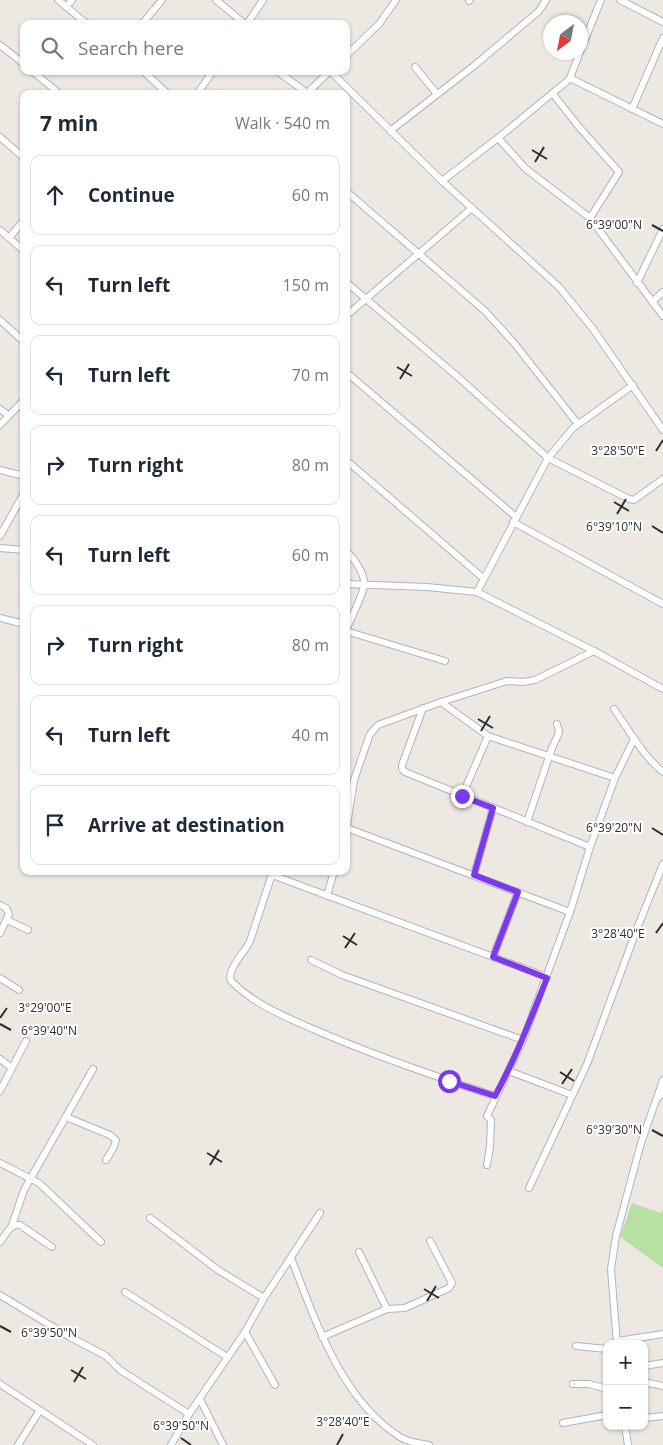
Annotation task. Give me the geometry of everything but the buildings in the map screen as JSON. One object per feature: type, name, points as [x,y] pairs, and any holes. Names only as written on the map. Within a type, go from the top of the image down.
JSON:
[{"type":"street","points":[[58,0],[81,20]]},
{"type":"street","points":[[66,7],[72,0]]},
{"type":"street","points":[[145,20],[162,0]]},
{"type":"street","points":[[216,0],[241,20]]},
{"type":"street","points":[[249,20],[263,0]]},
{"type":"street","points":[[350,52],[379,24],[396,0]]},
{"type":"street","points":[[390,131],[475,65],[539,11],[546,0]]},
{"type":"street","points":[[588,31],[600,0]]},
{"type":"street","points":[[620,0],[663,22]]},
{"type":"street","points":[[632,109],[663,38]]},
{"type":"street","points":[[0,44],[20,61]]},
{"type":"street","points":[[442,181],[553,94],[570,78],[577,60]]},
{"type":"street","points":[[415,67],[437,94]]},
{"type":"street","points":[[37,75],[55,90]]},
{"type":"street","points":[[147,75],[164,90]]},
{"type":"street","points":[[200,90],[210,75]]},
{"type":"street","points":[[282,75],[303,90]]},
{"type":"street","points":[[310,90],[326,75]]},
{"type":"street","points":[[334,75],[349,90]]},
{"type":"street","points":[[570,78],[663,124]]},
{"type":"street","points":[[350,91],[442,181],[559,287],[593,329],[663,430]]},
{"type":"street","points":[[553,94],[619,172],[590,218]]},
{"type":"street","points":[[0,137],[20,154]]},
{"type":"street","points":[[498,138],[526,169],[590,218],[636,283],[663,316]]},
{"type":"street","points":[[350,194],[485,311],[514,343],[578,424]]},
{"type":"street","points":[[350,313],[472,208]]},
{"type":"street","points":[[9,238],[20,225]]},
{"type":"street","points":[[636,283],[663,229]]},
{"type":"street","points":[[0,230],[20,248]]},
{"type":"street","points":[[350,285],[458,377],[548,458],[634,500],[663,479]]},
{"type":"street","points":[[652,302],[663,292]]},
{"type":"street","points":[[0,320],[20,338]]},
{"type":"street","points":[[350,376],[515,520],[663,604]]},
{"type":"street","points":[[476,592],[548,458],[558,444],[578,424],[632,385]]},
{"type":"street","points":[[0,425],[20,404]]},
{"type":"street","points":[[0,410],[9,416]]},
{"type":"street","points":[[350,463],[483,578]]},
{"type":"street","points":[[0,470],[20,475]]},
{"type":"street","points":[[0,536],[20,500]]},
{"type":"street","points":[[0,548],[20,550]]},
{"type":"street","points":[[350,555],[362,574],[364,585],[350,620]]},
{"type":"street","points":[[350,584],[427,587],[476,592],[594,651],[663,689]]},
{"type":"street","points":[[0,618],[20,623]]},
{"type":"street","points":[[350,631],[445,660]]},
{"type":"street","points":[[350,809],[354,780],[372,730],[378,725],[508,680],[522,682],[535,680],[594,651]]},
{"type":"street","points":[[442,702],[488,736],[615,778]]},
{"type":"street","points":[[423,708],[402,765],[402,769],[405,772],[590,847]]},
{"type":"street","points":[[614,709],[634,739],[655,766],[663,772]]},
{"type":"street","points":[[527,822],[559,731],[557,724]]},
{"type":"street","points":[[462,796],[488,736]]},
{"type":"street","points":[[487,1165],[491,1120],[487,1116],[523,1040],[547,978],[615,778],[634,739]]},
{"type":"street","points":[[474,875],[493,808]]},
{"type":"street","points":[[350,831],[474,875],[570,912]]},
{"type":"street","points":[[529,1188],[587,1064],[663,864]]},
{"type":"street","points":[[272,875],[247,946],[230,972],[229,977],[231,981],[269,1009],[336,1039],[495,1096]]},
{"type":"street","points":[[278,875],[327,896],[547,978]]},
{"type":"street","points":[[327,896],[333,875]]},
{"type":"street","points":[[493,957],[518,892]]},
{"type":"street","points":[[0,905],[8,911],[7,920],[0,933]]},
{"type":"street","points":[[7,920],[28,930]]},
{"type":"street","points":[[311,960],[342,975],[523,1040]]},
{"type":"street","points":[[0,978],[19,990]]},
{"type":"street","points":[[0,1091],[26,1041]]},
{"type":"street","points":[[0,1059],[12,1068]]},
{"type":"street","points":[[0,1242],[12,1226],[24,1190],[32,1179],[93,1068]]},
{"type":"street","points":[[509,1071],[572,1095]]},
{"type":"street","points":[[618,1340],[611,1270],[616,1236],[641,1143],[663,1080]]},
{"type":"street","points":[[656,1100],[663,1093]]},
{"type":"street","points":[[66,1118],[116,1140],[106,1160]]},
{"type":"street","points":[[0,1163],[39,1183],[101,1242]]},
{"type":"street","points":[[171,1445],[189,1414],[245,1332],[264,1298],[320,1213]]},
{"type":"street","points":[[150,1218],[218,1270],[264,1298]]},
{"type":"street","points":[[12,1226],[20,1225],[52,1248]]},
{"type":"street","points":[[322,1337],[387,1309],[405,1308],[449,1288],[452,1283],[430,1241]]},
{"type":"street","points":[[359,1252],[387,1309]]},
{"type":"street","points":[[291,1258],[322,1337],[331,1356],[353,1391],[376,1416],[400,1437],[419,1445],[429,1445]]},
{"type":"street","points":[[125,1292],[227,1357]]},
{"type":"street","points":[[0,1294],[68,1336],[106,1356],[120,1370],[189,1414]]},
{"type":"street","points":[[245,1332],[275,1385]]},
{"type":"street","points":[[629,1340],[663,1334]]},
{"type":"street","points":[[576,1346],[603,1349]]},
{"type":"street","points":[[648,1365],[663,1363]]},
{"type":"street","points":[[648,1383],[663,1386]]},
{"type":"street","points":[[0,1384],[93,1445]]},
{"type":"street","points":[[573,1384],[589,1384],[603,1388]]},
{"type":"street","points":[[200,1399],[223,1445]]},
{"type":"street","points":[[18,1445],[40,1410]]},
{"type":"street","points":[[563,1423],[603,1416]]},
{"type":"street","points":[[648,1418],[663,1416]]},
{"type":"street","points":[[625,1430],[628,1445]]},
{"type":"green space","points":[[632,1203],[661,1213],[663,1209],[663,1268],[620,1237]]},
{"type":"route","points":[[449,1081],[495,1096],[523,1040],[547,978],[493,957],[518,892],[474,875],[493,808],[462,796]]}]
